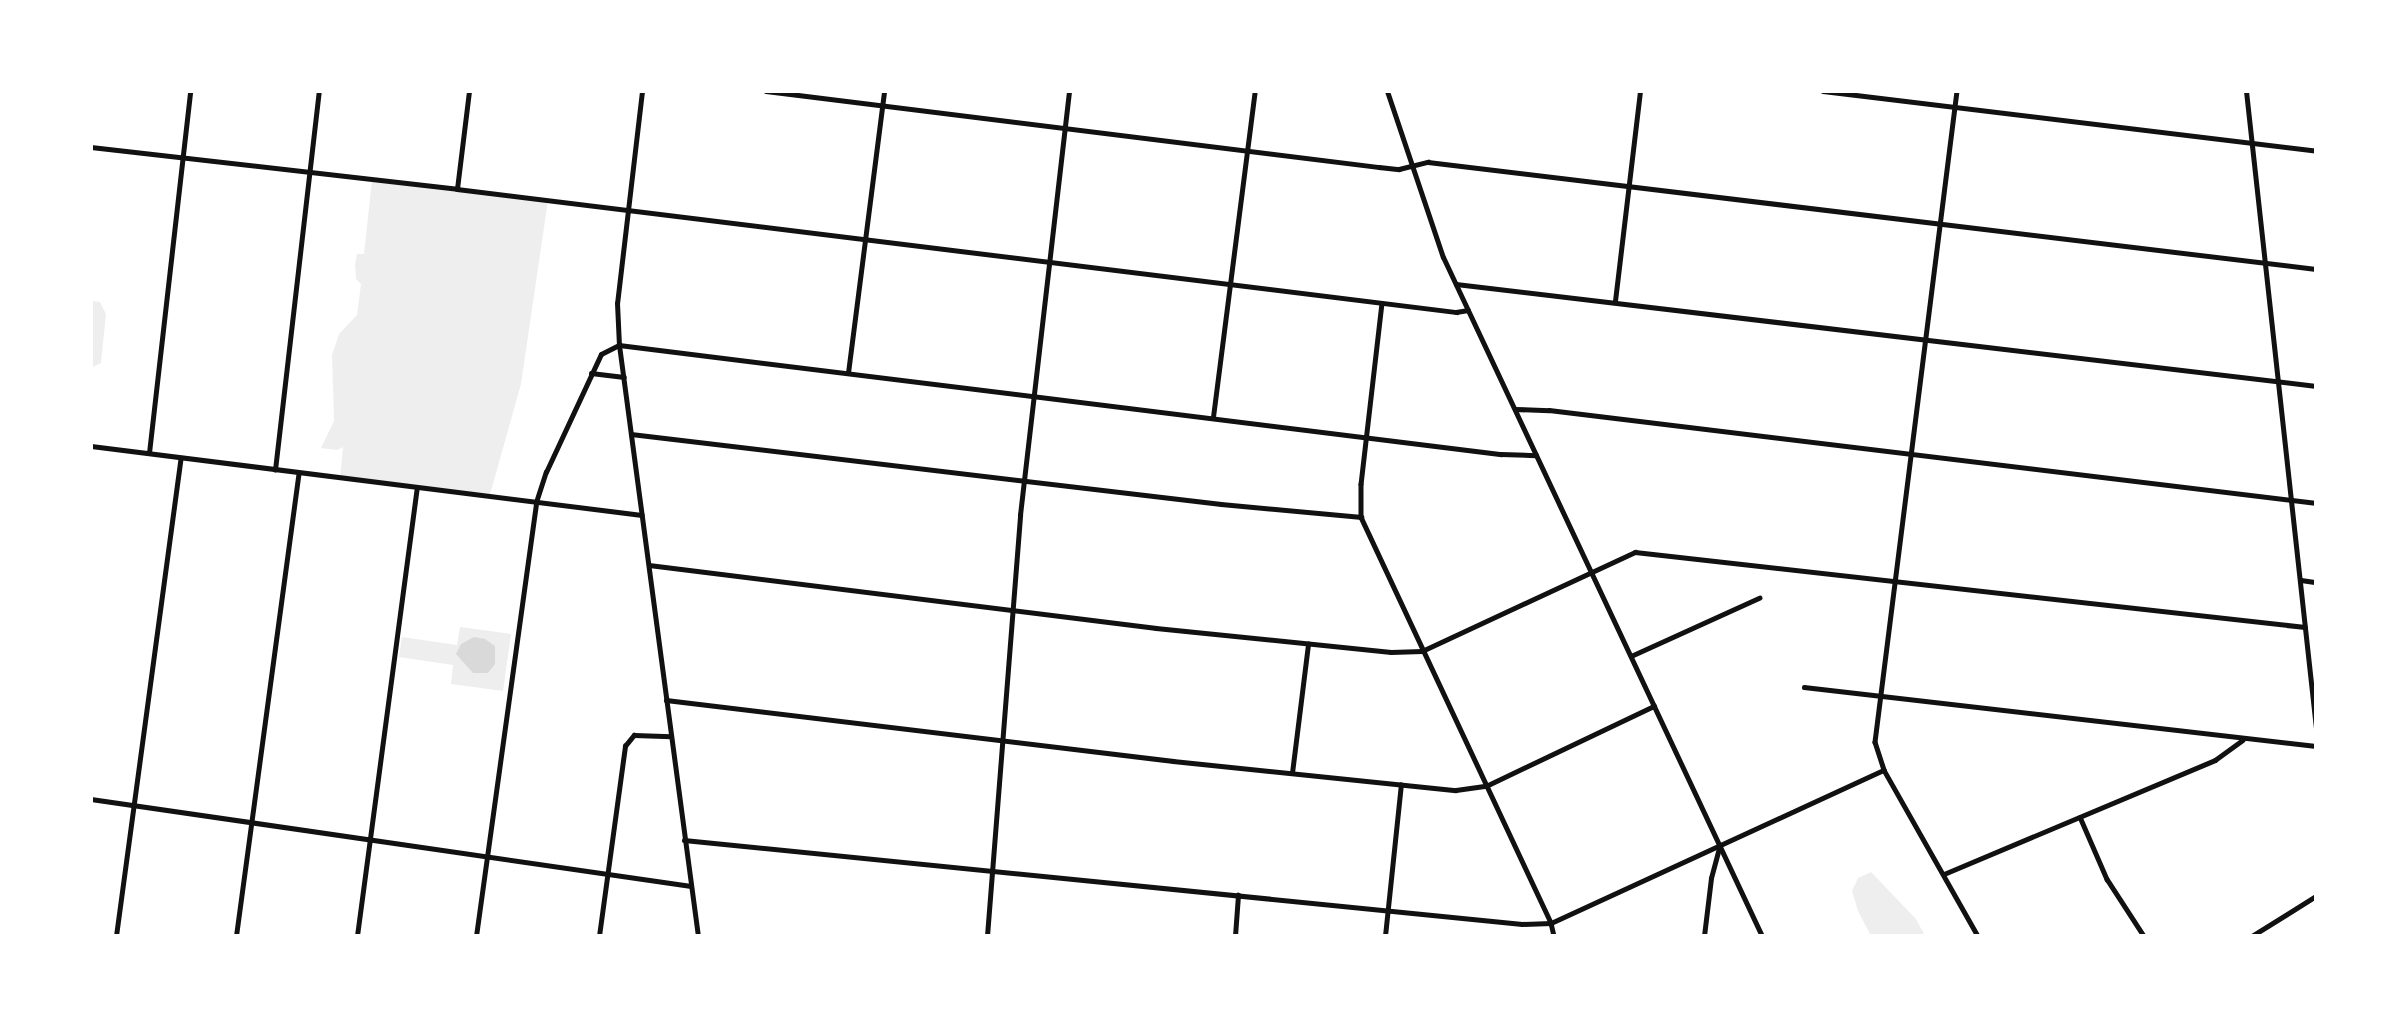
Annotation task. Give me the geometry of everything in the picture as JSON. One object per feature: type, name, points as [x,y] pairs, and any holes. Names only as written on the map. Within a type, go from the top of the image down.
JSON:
[{"type":"street","points":[[149,454],[190,91]]},
{"type":"street","points":[[275,471],[319,91]]},
{"type":"street","points":[[457,189],[469,91]]},
{"type":"street","points":[[642,91],[617,303],[619,345],[698,936]]},
{"type":"street","points":[[766,91],[1389,168],[1428,162],[2316,269]]},
{"type":"street","points":[[848,373],[884,91]]},
{"type":"street","points":[[987,936],[1024,480],[1069,91]]},
{"type":"street","points":[[1213,417],[1255,91]]},
{"type":"street","points":[[1387,91],[1443,257],[1762,936]]},
{"type":"street","points":[[1615,301],[1640,91]]},
{"type":"street","points":[[1823,91],[2316,150]]},
{"type":"street","points":[[1956,91],[1875,742],[1884,770],[1978,936]]},
{"type":"street","points":[[2246,91],[2305,627],[2315,696],[2316,728]]},
{"type":"street","points":[[91,147],[865,238],[1456,312],[1468,310]]},
{"type":"street","points":[[1456,284],[2316,386]]},
{"type":"street","points":[[1382,303],[1366,436],[1361,517],[1551,923],[1554,936]]},
{"type":"street","points":[[477,936],[536,502],[546,472],[601,354],[619,345],[1502,454],[1537,455]]},
{"type":"street","points":[[591,373],[624,377]]},
{"type":"street","points":[[1515,409],[2316,503]]},
{"type":"street","points":[[631,434],[1361,517]]},
{"type":"street","points":[[91,446],[642,515]]},
{"type":"street","points":[[116,936],[181,458]]},
{"type":"street","points":[[236,936],[299,473]]},
{"type":"street","points":[[357,936],[417,488]]},
{"type":"street","points":[[649,565],[1012,610],[1391,652],[1422,651],[1628,553],[1649,552],[2305,627]]},
{"type":"street","points":[[2301,580],[2316,582]]},
{"type":"street","points":[[1631,656],[1759,598]]},
{"type":"street","points":[[1292,773],[1308,644]]},
{"type":"street","points":[[1804,687],[2316,746]]},
{"type":"street","points":[[666,700],[1456,790],[1486,786],[1654,706]]},
{"type":"street","points":[[599,936],[625,746],[634,735],[671,736]]},
{"type":"street","points":[[1944,874],[2215,760],[2244,739]]},
{"type":"street","points":[[684,840],[1522,924],[1551,923],[1884,770]]},
{"type":"street","points":[[1385,936],[1401,785]]},
{"type":"street","points":[[91,799],[691,886]]},
{"type":"street","points":[[2081,817],[2107,878],[2144,936]]},
{"type":"street","points":[[1704,936],[1711,878],[1720,845]]},
{"type":"street","points":[[1235,936],[1238,895]]},
{"type":"street","points":[[2252,936],[2316,896]]},
{"type":"shaded area","points":[[372,180],[548,200],[521,384],[489,498],[340,478],[343,447],[337,450],[321,448],[334,421],[332,355],[339,334],[357,315],[361,284],[356,279],[355,264],[357,254],[364,254]]},
{"type":"shaded area","points":[[91,301],[100,302],[106,314],[101,363],[91,368]]},
{"type":"shaded area","points":[[460,627],[511,634],[503,691],[451,684],[453,665],[399,657],[402,637],[457,645]]},
{"type":"shaded area","points":[[474,637],[485,639],[495,646],[495,664],[488,673],[473,673],[456,654],[461,644]]},
{"type":"shaded area","points":[[1871,872],[1916,919],[1925,936],[1871,936],[1858,911],[1852,891],[1858,878]]}]
